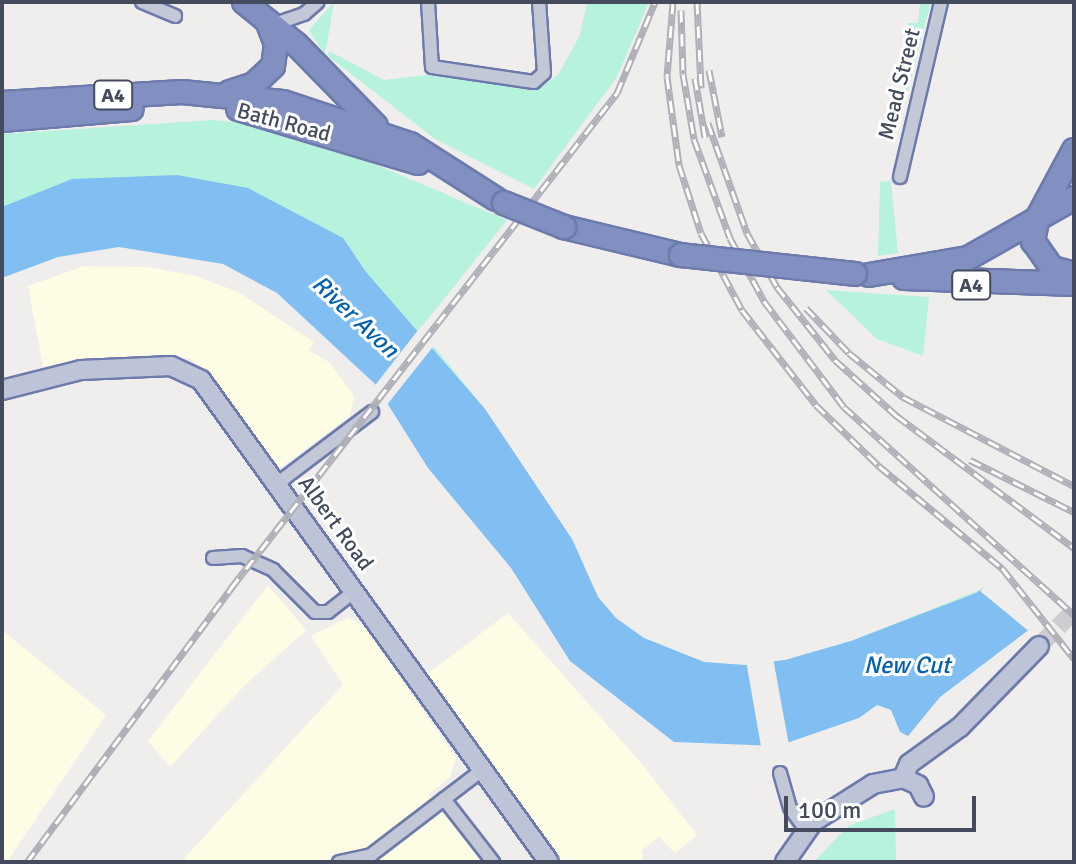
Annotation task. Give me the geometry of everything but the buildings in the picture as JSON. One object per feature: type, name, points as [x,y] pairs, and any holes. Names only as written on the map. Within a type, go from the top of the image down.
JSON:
[{"type":"highway","points":[[244,2],[309,59],[383,132]]},
{"type":"highway","points":[[225,94],[254,84],[273,66],[271,26]]},
{"type":"highway","points":[[309,59],[347,81],[400,128],[414,153]]},
{"type":"highway","name":"Bath Road","points":[[2,103],[225,94],[283,102],[383,132],[500,201],[564,227],[681,255],[967,284],[1074,284]]},
{"type":"highway","name":"Bath Road","points":[[2,120],[218,105],[414,153]]},
{"type":"highway","points":[[1038,217],[1074,150]]},
{"type":"highway","name":"Bath Road","points":[[862,274],[968,258],[1072,198]]},
{"type":"highway","name":"A4","points":[[1072,198],[1054,219],[1048,239],[1053,255],[1074,274]]},
{"type":"highway","name":"A4","points":[[1038,217],[1035,250],[1052,268],[1074,274]]},
{"type":"street","points":[[142,2],[175,16]]},
{"type":"street","points":[[271,26],[304,14],[318,2]]},
{"type":"street","points":[[428,2],[432,67],[540,79],[539,2]]},
{"type":"street","name":"Mead Street","points":[[900,177],[941,2]]},
{"type":"street","points":[[304,14],[309,59]]},
{"type":"street","name":"Albert Road","points":[[2,390],[81,370],[171,366],[189,371],[278,483],[549,862]]},
{"type":"street","points":[[278,483],[372,412]]},
{"type":"street","points":[[213,558],[242,556],[273,570],[315,612],[328,612],[355,591]]},
{"type":"street","points":[[903,778],[909,764],[960,727],[1039,646]]},
{"type":"street","points":[[339,862],[374,858],[482,770]]},
{"type":"street","points":[[780,773],[790,808],[806,830]]},
{"type":"street","points":[[785,862],[806,830],[831,809],[873,784],[903,778],[918,785],[924,797]]},
{"type":"street","points":[[444,799],[493,862]]},
{"type":"shaded area","points":[[84,266],[148,267],[196,276],[238,292],[314,342],[309,350],[330,363],[354,396],[350,416],[279,469],[221,388],[190,358],[76,361],[43,367],[28,286]]},
{"type":"shaded area","points":[[268,585],[306,630],[245,685],[170,767],[148,741]]},
{"type":"shaded area","points":[[508,613],[642,764],[697,835],[675,853],[659,837],[641,851],[644,862],[562,862],[426,675]]},
{"type":"shaded area","points":[[349,617],[365,627],[456,758],[450,777],[429,794],[486,862],[181,862],[343,685],[311,636]]},
{"type":"shaded area","points":[[2,630],[106,715],[7,862],[2,862]]},
{"type":"green space","points":[[334,2],[327,44],[324,54],[309,30]]},
{"type":"green space","points":[[587,2],[649,2],[617,77],[534,189],[435,139],[328,56],[329,51],[384,80],[426,75],[540,88],[558,75],[580,35]]},
{"type":"green space","points":[[920,2],[931,2],[899,124],[907,27],[908,23],[918,23]]},
{"type":"green space","points":[[212,120],[256,124],[320,141],[507,220],[420,329],[485,409],[545,506],[563,526],[598,597],[616,619],[644,638],[704,662],[744,665],[785,660],[851,641],[1017,575],[790,683],[629,651],[279,235],[2,225],[2,134]]},
{"type":"green space","points":[[891,181],[898,253],[878,256],[880,182]]},
{"type":"green space","points":[[826,290],[929,297],[923,356],[877,339]]},
{"type":"green space","points":[[895,809],[896,862],[814,862],[848,826]]},
{"type":"water","points":[[177,175],[248,188],[343,238],[366,272],[485,409],[572,539],[598,597],[616,618],[644,638],[704,662],[744,665],[785,660],[851,641],[976,593],[991,582],[1047,616],[940,697],[908,736],[900,732],[891,710],[877,705],[859,718],[778,746],[674,742],[570,661],[511,568],[428,468],[375,384],[277,293],[223,264],[119,247],[58,257],[2,278],[2,207],[72,179]]},
{"type":"pier","points":[[422,325],[436,343],[386,406],[373,388]]},
{"type":"pier","points":[[1074,480],[1074,596],[1031,633],[980,591],[1030,542]]},
{"type":"pier","points":[[773,658],[789,745],[762,752],[746,661]]},
{"type":"tunnel","points":[[1039,646],[1074,611]]},
{"type":"railway","points":[[27,862],[231,588],[617,93],[655,2]]},
{"type":"railway","points":[[673,2],[667,77],[679,165],[701,233],[742,310],[816,405],[879,466],[1002,568],[1074,659]]},
{"type":"railway","points":[[697,2],[701,88]]},
{"type":"railway","points":[[681,10],[683,74],[694,139],[730,238],[764,301],[844,407],[1074,615]]},
{"type":"railway","points":[[709,70],[722,137]]},
{"type":"railway","points":[[695,78],[705,137]]},
{"type":"railway","points":[[708,123],[747,233],[777,287],[835,360],[897,416],[1074,548]]},
{"type":"railway","points":[[806,308],[849,353],[903,397],[1074,486]]},
{"type":"railway","points":[[970,460],[1074,512]]},
{"type":"water label","name":"River Avon","points":[[355,317]]},
{"type":"water label","name":"New Cut","points":[[907,666]]}]
